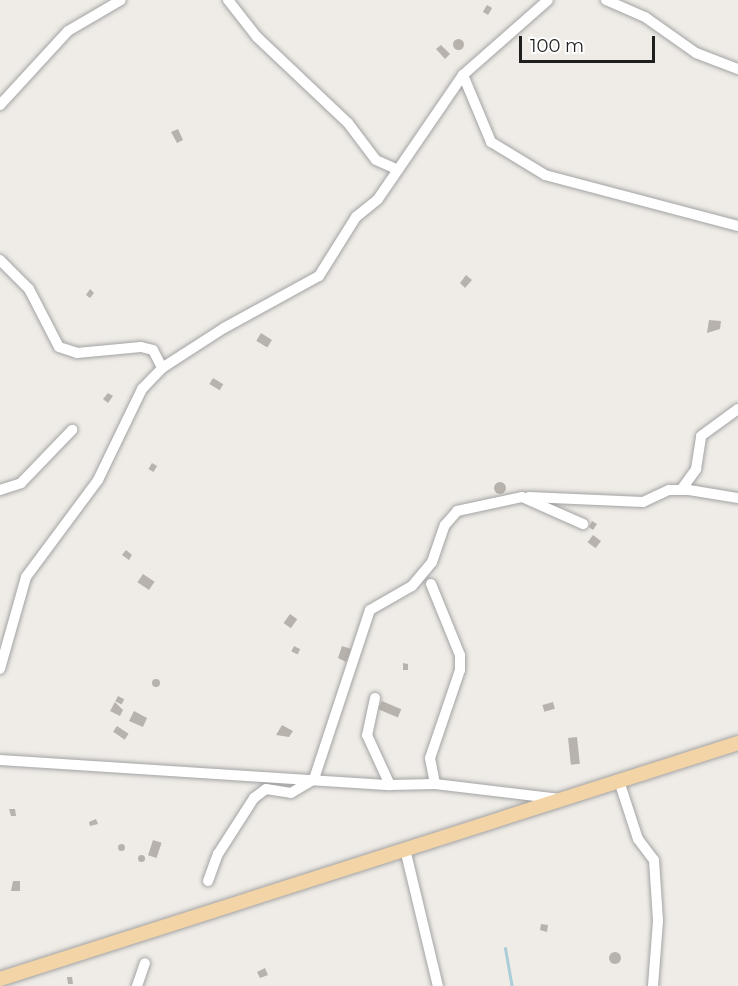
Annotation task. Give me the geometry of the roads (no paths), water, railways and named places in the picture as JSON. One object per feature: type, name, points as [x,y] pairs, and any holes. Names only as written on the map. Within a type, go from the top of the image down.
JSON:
[{"type":"main road","points":[[0,979],[738,744]]},
{"type":"street","points":[[0,105],[68,31],[121,0]]},
{"type":"street","points":[[228,0],[257,38],[348,123],[375,160],[396,169]]},
{"type":"street","points":[[0,669],[26,577],[99,480],[142,389],[162,368],[319,276],[356,216],[378,199],[396,169],[463,75],[548,0]]},
{"type":"street","points":[[606,0],[645,17],[696,53],[738,69]]},
{"type":"street","points":[[463,75],[491,142],[545,175],[738,226]]},
{"type":"street","points":[[0,260],[29,289],[59,346],[77,353],[141,347],[153,350],[162,368]]},
{"type":"street","points":[[681,490],[696,469],[701,436],[738,409]]},
{"type":"street","points":[[0,490],[21,483],[72,430]]},
{"type":"street","points":[[208,881],[218,854],[254,798],[266,789],[291,793],[314,779],[370,610],[412,586],[432,562],[445,525],[457,511],[522,497],[643,502],[681,490],[738,498]]},
{"type":"street","points":[[522,497],[583,524]]},
{"type":"street","points":[[431,584],[460,662],[430,758],[435,783]]},
{"type":"street","points":[[375,698],[367,735],[390,785]]},
{"type":"street","points":[[0,760],[390,785],[435,783],[560,800]]},
{"type":"street","points":[[619,781],[638,839],[654,860],[658,921],[653,986]]},
{"type":"street","points":[[405,849],[438,986]]},
{"type":"street","points":[[137,986],[146,963]]},
{"type":"waterway","points":[[505,948],[512,986]]}]
